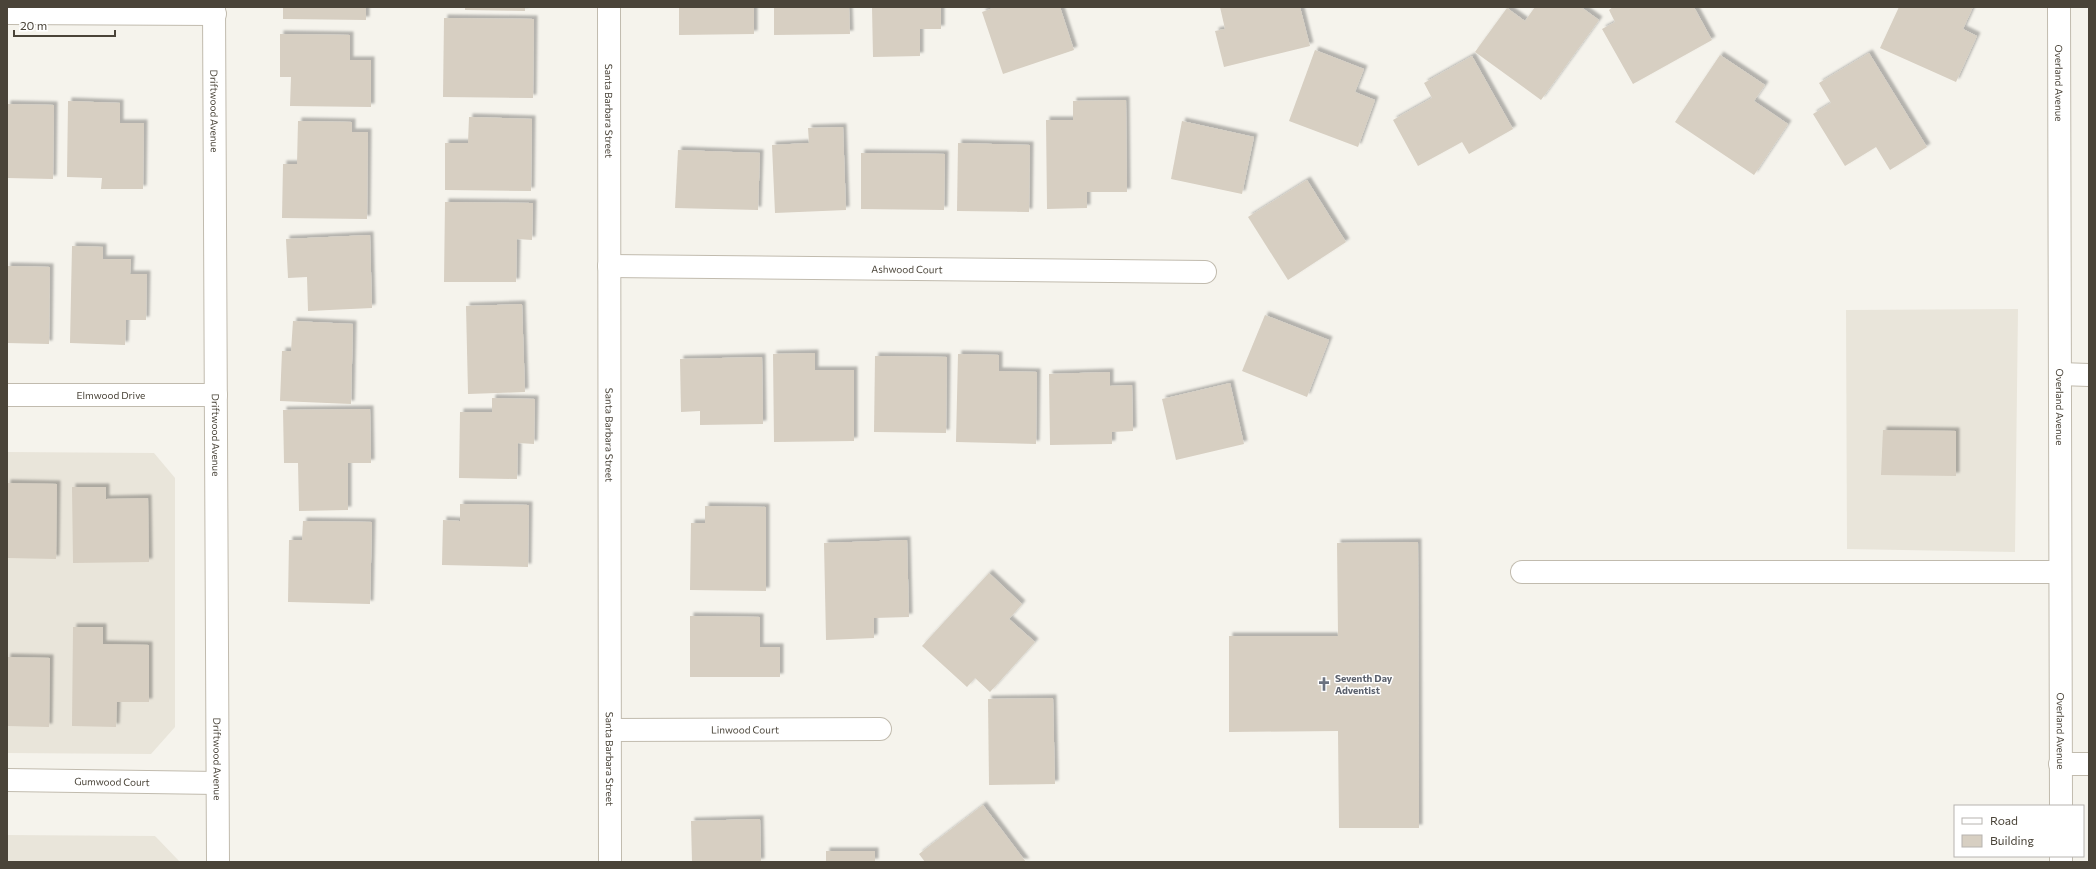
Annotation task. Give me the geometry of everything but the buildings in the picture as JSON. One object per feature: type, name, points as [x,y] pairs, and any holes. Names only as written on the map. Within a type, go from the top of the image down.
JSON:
[{"type":"street","name":"Santa Barbara Street","points":[[609,7],[610,862]]},
{"type":"street","name":"Overland Avenue","points":[[2059,7],[2061,805]]},
{"type":"street","points":[[7,13],[214,10]]},
{"type":"street","name":"Driftwood Avenue","points":[[214,10],[218,862]]},
{"type":"street","name":"Ashwood Court","points":[[610,266],[1205,272]]},
{"type":"street","points":[[2060,374],[2089,375]]},
{"type":"street","name":"Elmwood Drive","points":[[7,395],[216,395]]},
{"type":"street","points":[[1522,572],[2060,572]]},
{"type":"street","name":"Linwood Court","points":[[610,730],[880,729]]},
{"type":"street","points":[[2060,764],[2089,764]]},
{"type":"street","name":"Gumwood Court","points":[[7,780],[217,783]]},
{"type":"shaded area","points":[[2018,309],[2015,552],[1847,549],[1846,310]]},
{"type":"shaded area","points":[[7,452],[154,453],[175,478],[175,727],[151,754],[7,753]]},
{"type":"shaded area","points":[[7,835],[155,836],[180,862],[7,862]]},
{"type":"place","name":"Seventh Day Adventist","points":[[1324,684]]}]
